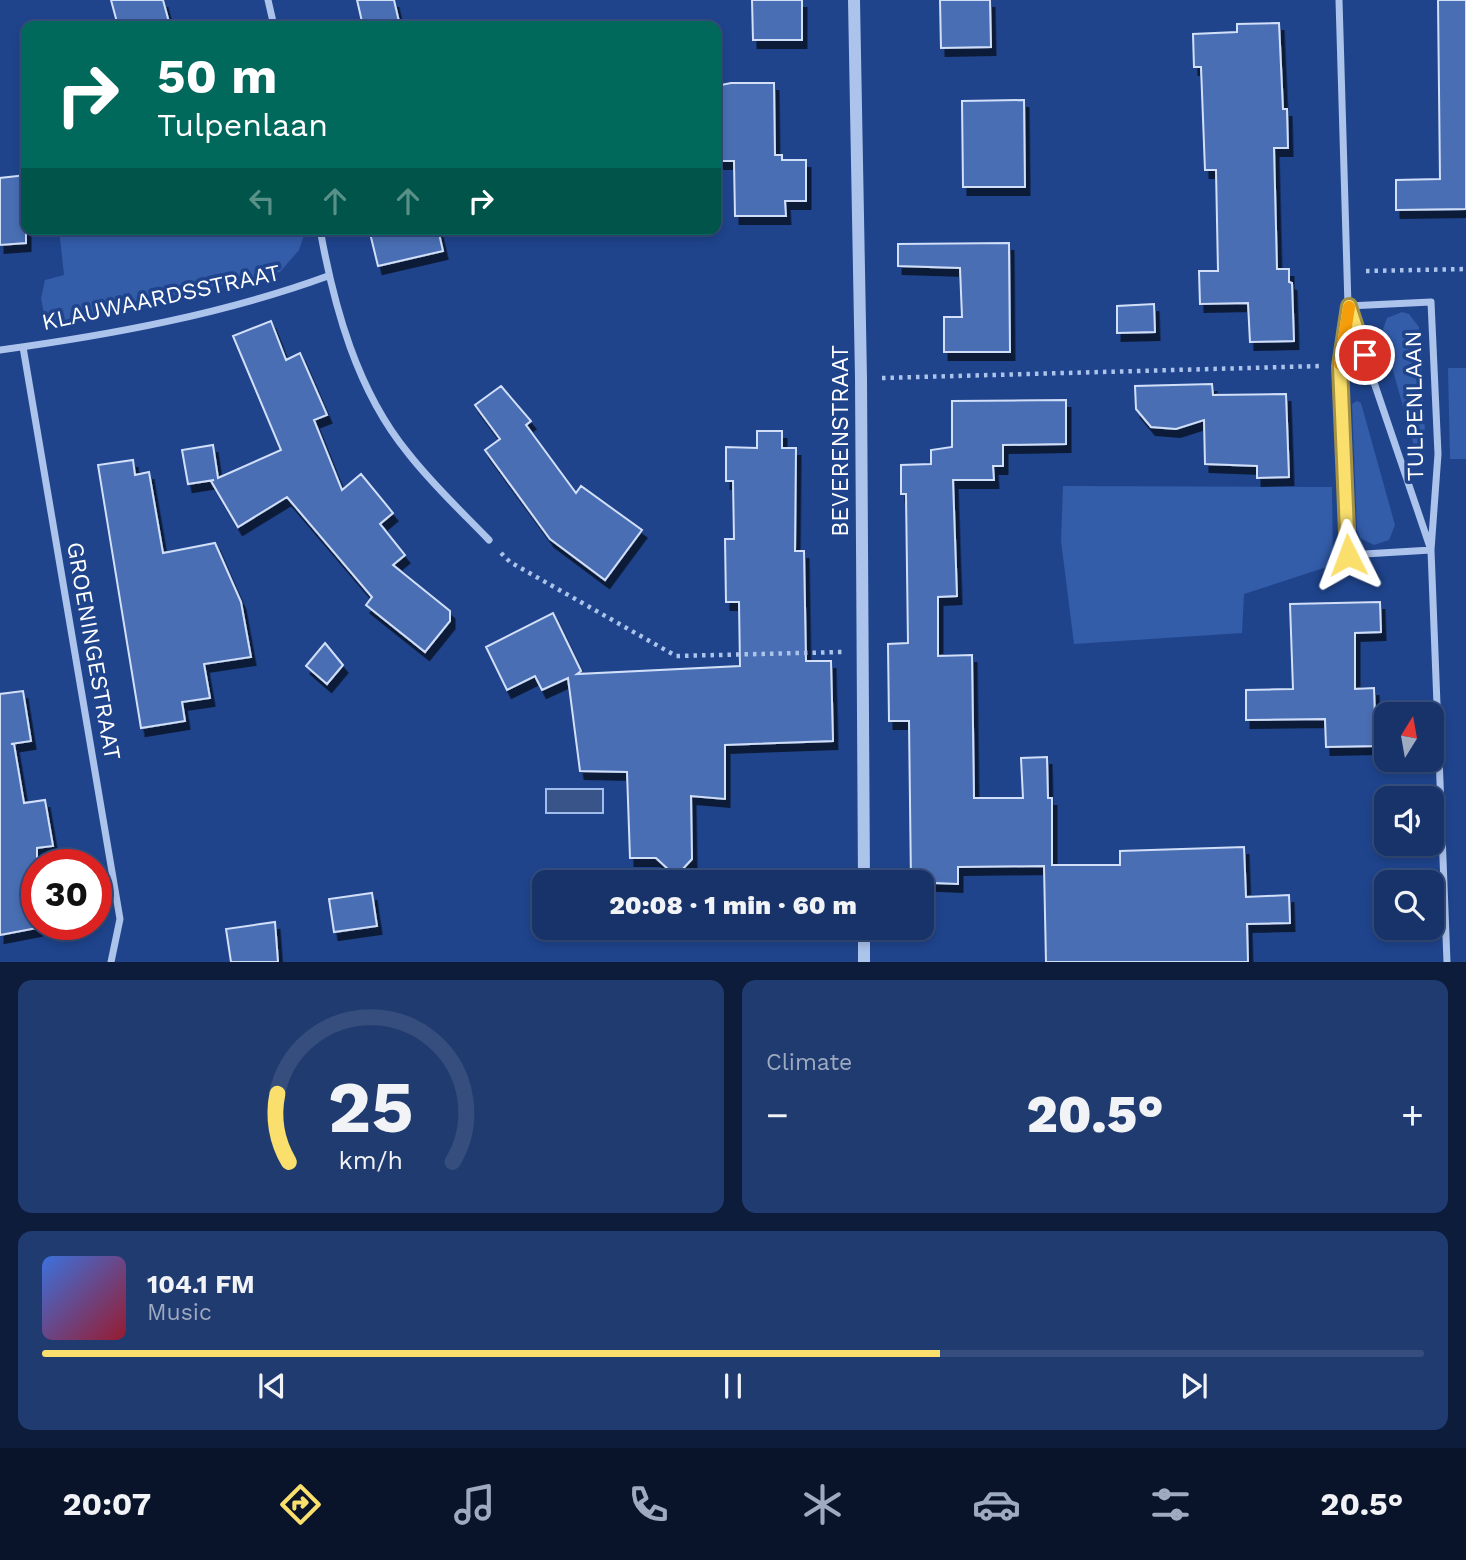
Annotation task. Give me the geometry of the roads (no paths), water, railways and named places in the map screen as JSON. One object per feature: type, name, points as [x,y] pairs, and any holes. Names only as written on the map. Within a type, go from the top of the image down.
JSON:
[{"type":"street","points":[[268,0],[273,21]]},
{"type":"street","name":"BEVERENSTRAAT","points":[[854,0],[861,378],[864,870]]},
{"type":"street","name":"TULPENLAAN","points":[[1339,0],[1349,306],[1340,366],[1348,555],[1431,550]]},
{"type":"street","points":[[321,235],[328,276],[348,342],[381,416],[408,453],[489,540]]},
{"type":"street","name":"KLAUWAARDSSTRAAT","points":[[0,350],[130,327],[265,297],[328,276]]},
{"type":"street","name":"TULPENLAAN","points":[[1349,306],[1432,302],[1438,454],[1431,550],[1447,961]]},
{"type":"street","name":"TULPENLAAN","points":[[1349,306],[1431,550]]},
{"type":"street","name":"GROENINGESTRAAT","points":[[23,346],[120,919],[111,961]]},
{"type":"street","points":[[864,940],[864,961]]}]
